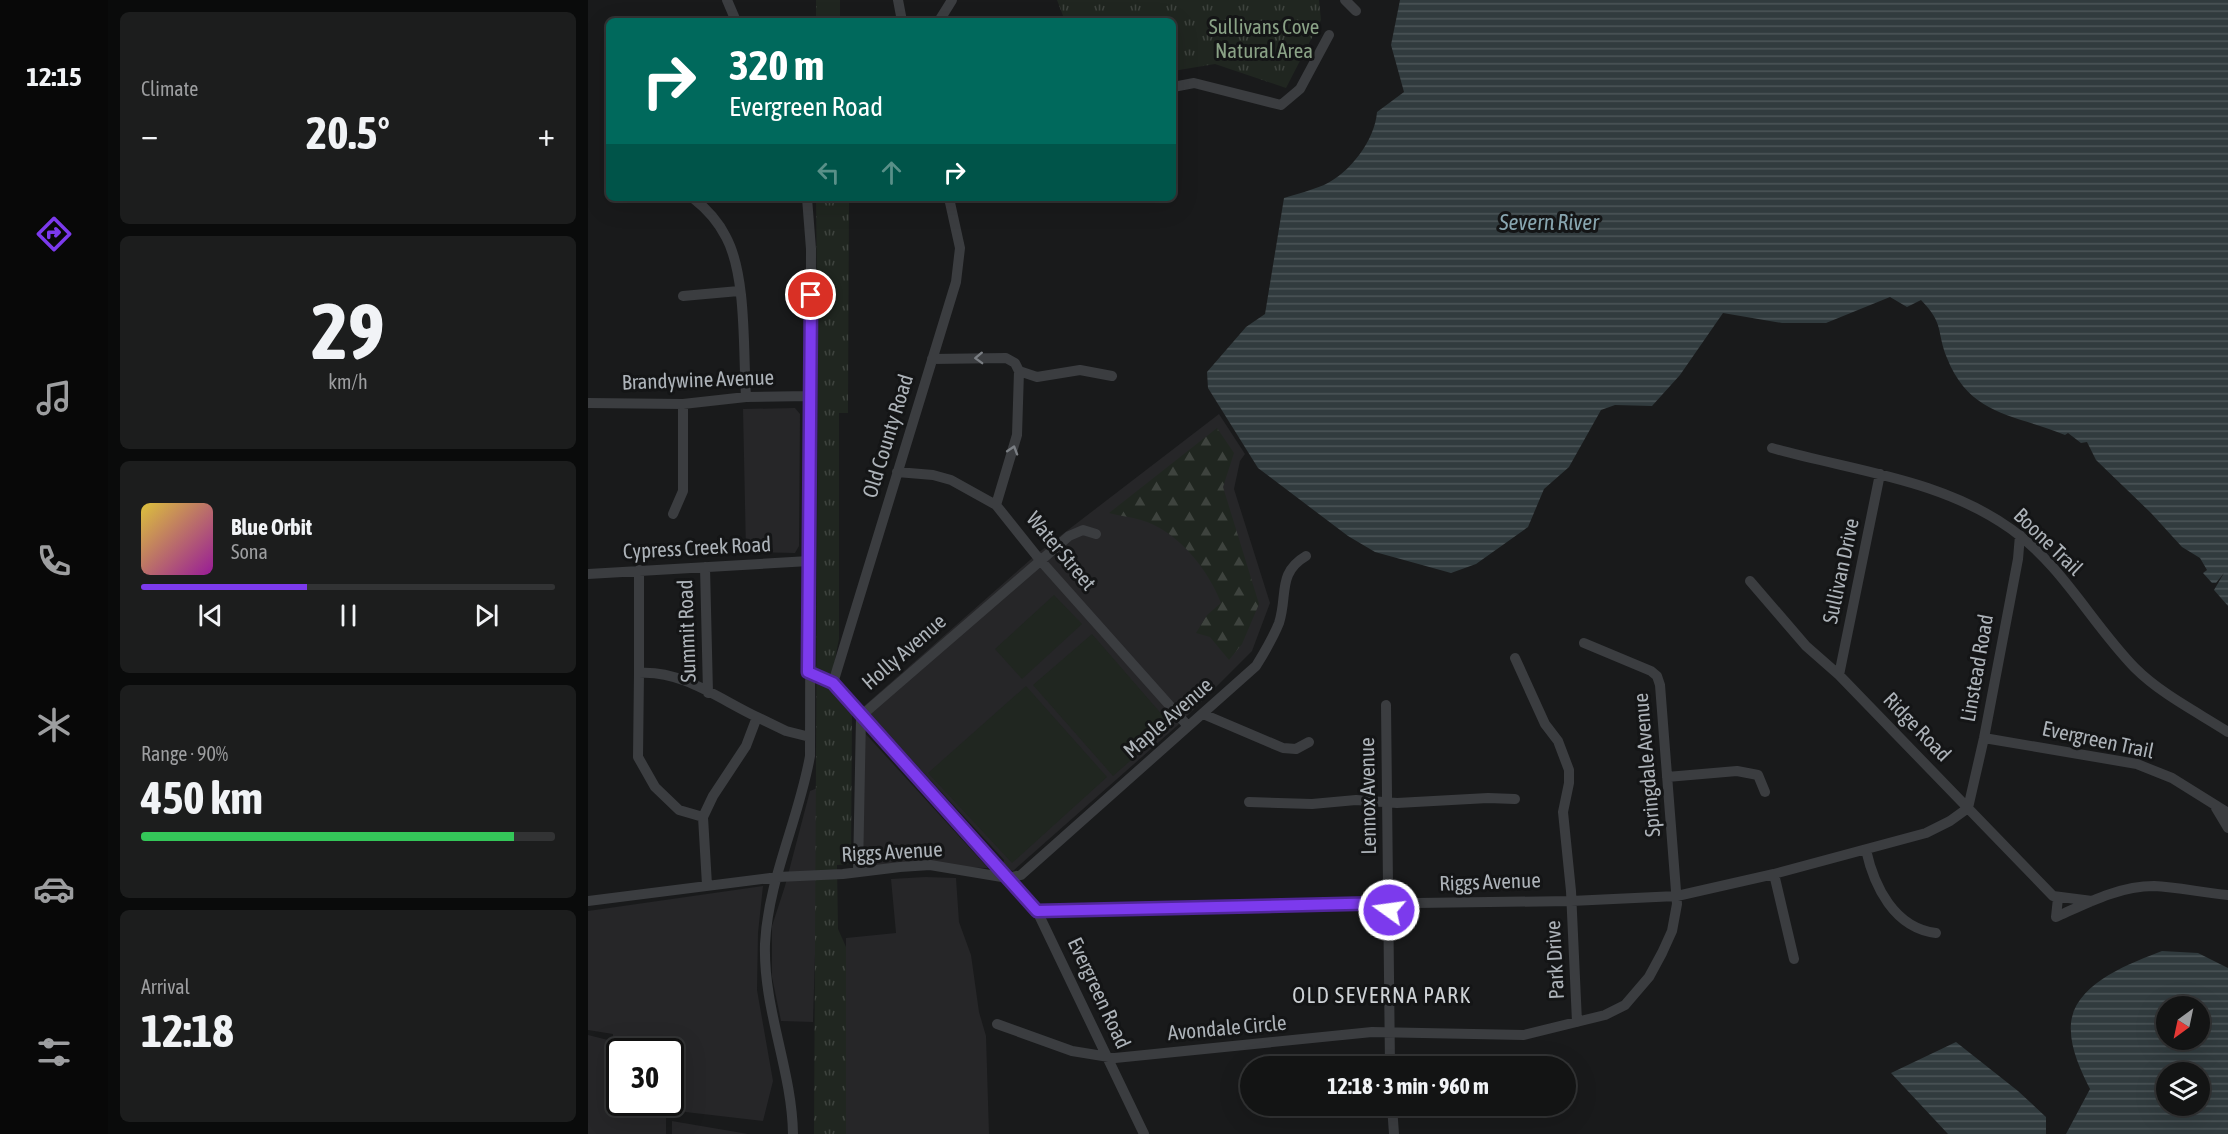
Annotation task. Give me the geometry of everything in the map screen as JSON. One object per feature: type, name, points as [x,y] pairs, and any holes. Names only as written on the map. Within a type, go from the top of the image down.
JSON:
[{"type":"street","points":[[727,0],[735,18]]},
{"type":"street","points":[[898,0],[901,18]]},
{"type":"street","points":[[941,18],[952,0]]},
{"type":"street","points":[[1345,0],[1356,11]]},
{"type":"street","points":[[1176,86],[1194,83],[1281,105],[1300,88],[1329,35]]},
{"type":"street","points":[[696,201],[716,221],[727,238],[736,263],[740,291],[746,397]]},
{"type":"street","points":[[793,1134],[789,1095],[767,977],[766,930],[804,784],[810,737],[808,561],[811,249],[807,201]]},
{"type":"street","name":"Old County Road","points":[[833,683],[959,264],[959,237],[950,201]]},
{"type":"street","points":[[683,296],[740,291]]},
{"type":"street","points":[[932,359],[1006,358],[1015,363],[1020,371],[1037,377],[1080,370],[1112,376]]},
{"type":"street","name":"Water Street","points":[[1020,371],[1017,435],[996,505],[1040,560],[1187,725]]},
{"type":"street","name":"Brandywine Avenue","points":[[588,403],[683,404],[746,397],[810,396]]},
{"type":"street","points":[[673,514],[683,490],[683,404]]},
{"type":"street","name":"Boone Trail","points":[[1772,448],[1880,474],[1967,503],[2020,535],[2041,556],[2119,650],[2150,682],[2228,732]]},
{"type":"street","points":[[897,471],[933,475],[951,480],[996,505]]},
{"type":"street","name":"Sullivan Drive","points":[[1839,675],[1880,474]]},
{"type":"street","name":"Holly Avenue","points":[[858,872],[861,716],[1040,560],[1076,533],[1083,530],[1096,534]]},
{"type":"street","name":"Linstead Road","points":[[1968,808],[1984,738],[2018,559],[2020,535]]},
{"type":"street","name":"Maple Avenue","points":[[1008,878],[1022,875],[1187,725],[1203,714],[1256,666],[1279,623],[1288,571],[1293,564],[1306,556]]},
{"type":"street","name":"Cypress Creek Road","points":[[588,574],[808,561]]},
{"type":"street","name":"Summit Road","points":[[705,567],[708,693]]},
{"type":"street","points":[[639,570],[638,757],[655,786],[679,810],[703,817]]},
{"type":"street","name":"Ridge Road","points":[[1750,581],[1806,646],[1839,675],[2053,896],[2058,898]]},
{"type":"street","name":"Springdale Avenue","points":[[1584,643],[1636,664],[1657,676],[1660,685],[1677,896]]},
{"type":"street","name":"Park Drive","points":[[1515,658],[1545,724],[1558,741],[1569,770],[1569,783],[1563,812],[1571,901],[1577,1022]]},
{"type":"street","points":[[639,673],[658,672],[692,684],[786,731],[810,737]]},
{"type":"street","name":"Evergreen Road","points":[[808,672],[833,683],[1037,911],[1144,1134]]},
{"type":"street","name":"Lennox Avenue","points":[[1386,705],[1390,1056]]},
{"type":"street","points":[[1203,714],[1283,748],[1296,749],[1310,742]]},
{"type":"street","points":[[707,885],[703,817],[713,796],[746,746],[756,717]]},
{"type":"street","name":"Evergreen Trail","points":[[1984,738],[2137,764],[2172,778],[2216,808],[2228,813]]},
{"type":"street","points":[[1667,777],[1744,771],[1758,775],[1765,792]]},
{"type":"street","points":[[1250,802],[1515,799]]},
{"type":"street","name":"Riggs Avenue","points":[[1037,911],[1571,901],[1677,896],[1774,874],[1926,833],[1950,821],[1968,808]]},
{"type":"street","points":[[2216,808],[2228,828]]},
{"type":"street","points":[[1866,850],[1873,878],[1886,901],[1913,926],[1936,933]]},
{"type":"street","name":"Riggs Avenue","points":[[588,901],[778,877],[930,865],[1008,878]]},
{"type":"street","points":[[1774,874],[1794,959]]},
{"type":"street","points":[[2092,901],[2058,898],[2056,917],[2092,901],[2153,886],[2228,895]]},
{"type":"street","name":"Avondale Circle","points":[[997,1024],[1072,1051],[1108,1058],[1391,1031],[1514,1036],[1577,1022],[1617,1010],[1632,998],[1653,970],[1669,938],[1677,896]]},
{"type":"street","points":[[1393,1116],[1394,1134]]},
{"type":"shaded area","points":[[795,408],[800,414],[799,546],[795,553],[746,552],[743,409]]},
{"type":"shaded area","points":[[1219,414],[1245,454],[1240,461],[1234,489],[1270,603],[1252,651],[1177,726],[1013,871],[1009,870],[1003,864],[1004,860],[863,707],[1038,553]]},
{"type":"shaded area","points":[[864,732],[988,868],[860,865]]},
{"type":"shaded area","points":[[820,787],[813,1022],[781,1021],[772,977],[772,926],[810,791]]},
{"type":"shaded area","points":[[956,878],[959,922],[971,955],[979,1012],[986,1036],[989,1134],[846,1134],[846,938],[896,933],[891,879]]},
{"type":"shaded area","points":[[763,886],[758,933],[757,990],[773,1081],[763,1121],[684,1112],[684,1038],[613,1038],[613,1034],[588,1030],[588,911]]},
{"type":"shaded area","points":[[588,1035],[606,1040],[606,1116],[666,1116],[666,1134],[588,1134]]},
{"type":"shaded area","points":[[672,1121],[748,1134],[672,1134]]},
{"type":"green space","points":[[816,0],[840,0],[840,18],[816,18]]},
{"type":"green space","name":"Sullivans Cove Natural Area","points":[[1057,0],[1319,0],[1321,20],[1286,88],[1215,64],[1176,70],[1176,18],[1064,18]]},
{"type":"green space","points":[[816,201],[849,201],[848,413],[839,413],[839,639],[834,671],[836,688],[852,715],[851,864],[837,865],[838,929],[846,947],[846,1134],[814,1134],[818,383]]},
{"type":"green space","points":[[1217,428],[1234,453],[1223,487],[1259,604],[1242,644],[1229,660],[1210,637],[1196,633],[1207,615],[1221,603],[1200,565],[1179,542],[1155,525],[1109,513]]},
{"type":"green space","points":[[1054,595],[1082,624],[1022,679],[995,649]]},
{"type":"green space","points":[[1092,634],[1171,725],[1113,776],[1033,685]]},
{"type":"green space","points":[[1026,686],[1107,777],[1012,863],[928,773]]},
{"type":"water","name":"Severn River","points":[[1400,0],[2228,0],[2228,606],[2214,590],[2224,573],[2216,583],[2212,583],[2203,573],[2207,570],[2200,558],[2182,547],[2151,513],[2096,460],[2087,442],[2081,443],[2068,433],[2065,435],[2011,417],[1981,402],[1968,392],[1957,377],[1947,358],[1937,322],[1929,309],[1921,300],[1907,307],[1890,297],[1826,323],[1782,323],[1723,313],[1680,375],[1652,406],[1615,405],[1601,410],[1569,467],[1544,489],[1528,527],[1476,564],[1451,573],[1375,552],[1348,536],[1258,468],[1208,388],[1207,372],[1246,327],[1265,314],[1284,198],[1334,180],[1360,154],[1372,134],[1377,112],[1404,92],[1391,45]]},
{"type":"water","points":[[2162,951],[2198,953],[2228,968],[2228,1134],[2066,1134],[2090,1089],[2073,1049],[2071,1023],[2075,1009],[2093,986],[2106,976]]},
{"type":"water","points":[[1956,1042],[2018,1091],[2046,1117],[2046,1134],[1948,1134],[1891,1073]]},
{"type":"district","name":"OLD SEVERNA PARK","points":[[1382,995]]},
{"type":"route","points":[[811,295],[808,672],[824,677],[833,683],[1037,911],[1133,907],[1198,908],[1389,903],[1389,910]]}]
